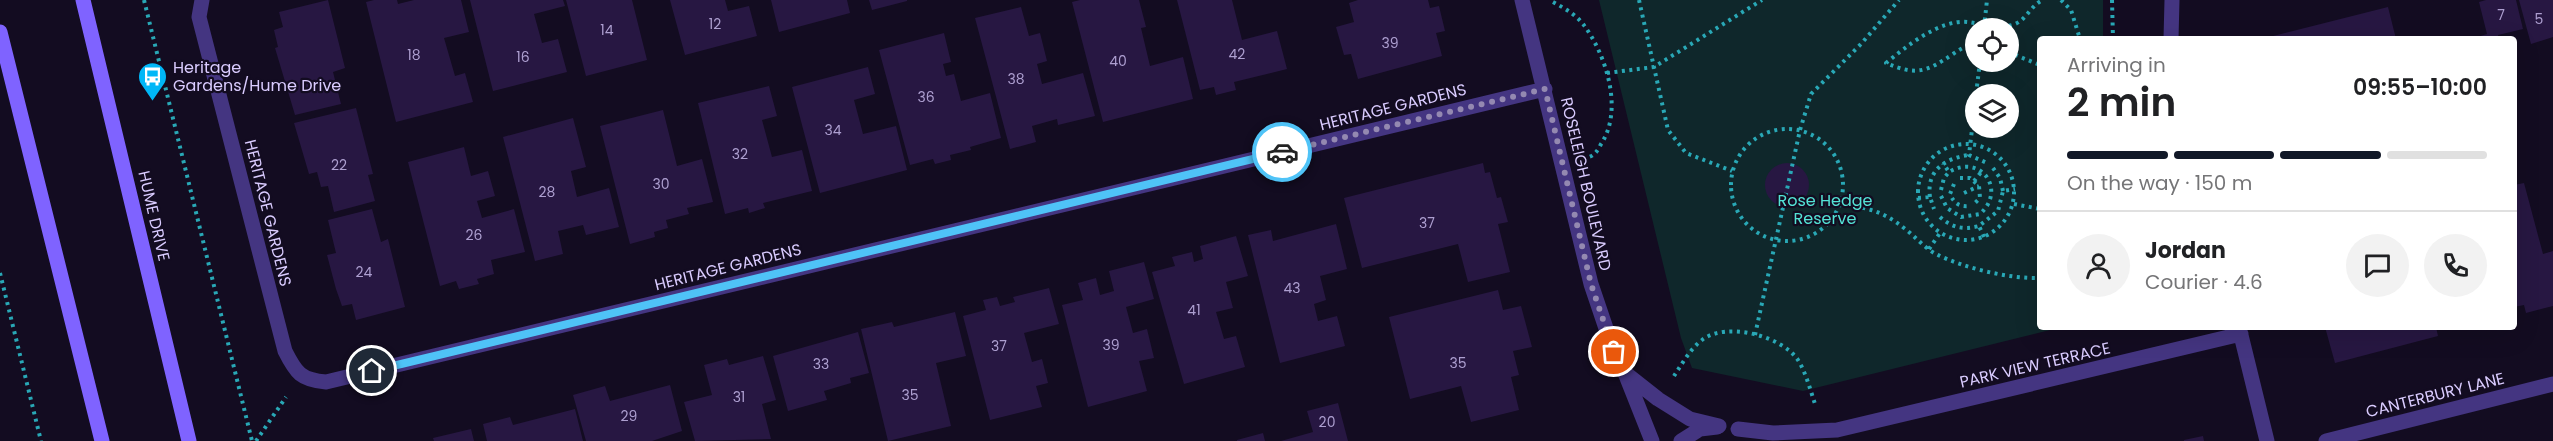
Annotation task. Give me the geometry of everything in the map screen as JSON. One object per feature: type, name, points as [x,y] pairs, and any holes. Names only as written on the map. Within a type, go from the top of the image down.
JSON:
[{"type":"street","name":"HUME DRIVE","points":[[83,0],[189,441]]},
{"type":"street","name":"HERITAGE GARDENS","points":[[202,0],[199,17],[285,351],[293,367],[301,376],[311,381],[326,382],[1545,89]]},
{"type":"street","points":[[2171,36],[2172,0]]},
{"type":"street","name":"ROSELEIGH BOULEVARD","points":[[1522,1],[1591,284],[1614,352],[1625,373],[1652,441]]},
{"type":"street","points":[[0,32],[102,441]]},
{"type":"street","name":"PARK VIEW TERRACE","points":[[1738,429],[1773,434],[1827,434],[2240,330],[2267,441]]},
{"type":"street","name":"ROSELEIGH BOULEVARD","points":[[1625,373],[1658,399],[1690,419],[1738,429]]},
{"type":"street","name":"CANTERBURY LANE","points":[[2326,441],[2553,384]]},
{"type":"street","points":[[1681,441],[1700,429],[1719,426]]},
{"type":"street","points":[[1738,429],[1758,441]]},
{"type":"path","points":[[144,0],[254,441]]},
{"type":"path","points":[[1639,0],[1658,96],[1668,130],[1686,153],[1732,171]]},
{"type":"path","points":[[1606,73],[1654,67],[1762,0]]},
{"type":"path","points":[[1755,335],[1800,130],[1811,94],[1861,44],[1899,0]]},
{"type":"path","points":[[1985,18],[1987,0]]},
{"type":"path","points":[[2019,21],[2035,4],[2043,0]]},
{"type":"path","points":[[2061,0],[2071,10],[2079,36]]},
{"type":"path","points":[[2112,0],[2113,36]]},
{"type":"path","points":[[1522,1],[1552,2],[1566,8],[1581,22],[1594,41],[1606,73],[1611,118],[1607,135],[1593,155],[1564,169]]},
{"type":"path","points":[[1965,22],[1941,27],[1886,63],[1913,72],[1928,70],[1965,47]]},
{"type":"path","points":[[2019,56],[2037,63]]},
{"type":"path","points":[[1782,129],[1800,130],[1817,138],[1831,150],[1840,167],[1843,185],[1840,204],[1832,218],[1821,230],[1792,241],[1776,240],[1758,233],[1745,222],[1735,207],[1731,189],[1732,171],[1739,155],[1750,142],[1766,133],[1782,129]]},
{"type":"path","points":[[1969,155],[1971,138]]},
{"type":"path","points":[[1970,143],[1983,146],[2004,162],[2011,173],[2015,189],[2014,204],[2009,217],[2000,227],[1984,237],[1965,241],[1940,233],[1926,220],[1918,198],[1919,177],[1930,158],[1938,151],[1970,143]]},
{"type":"path","points":[[1934,209],[1930,197],[1930,182],[1934,172],[1942,163],[1969,155],[1987,163]]},
{"type":"path","points":[[1942,163],[1949,172]]},
{"type":"path","points":[[1941,189],[1941,183],[1949,172],[1961,166],[1969,166],[1982,171],[1990,186],[1990,202],[1980,214],[1961,217],[1952,213],[1941,196]]},
{"type":"path","points":[[1940,217],[1959,228],[1980,226],[1998,211],[2003,191],[2000,178],[1993,168]]},
{"type":"path","points":[[1974,181],[1982,171]]},
{"type":"path","points":[[1960,178],[1970,178],[1979,186],[1980,198],[1975,203]]},
{"type":"path","points":[[1954,184],[1950,194],[1953,201],[1960,206],[1969,206]]},
{"type":"path","points":[[1964,193],[1979,186]]},
{"type":"path","points":[[2003,191],[2015,189]]},
{"type":"path","points":[[1918,198],[1930,197]]},
{"type":"path","points":[[1945,205],[1953,201]]},
{"type":"path","points":[[1840,204],[1874,209],[1903,227],[1935,254],[2021,279],[2037,278]]},
{"type":"path","points":[[2014,204],[2037,208]]},
{"type":"path","points":[[1959,228],[1961,217]]},
{"type":"path","points":[[1980,226],[1984,237]]},
{"type":"path","points":[[1929,249],[1940,233]]},
{"type":"path","points":[[0,273],[41,441]]},
{"type":"path","points":[[1658,399],[1686,358],[1703,338],[1727,330],[1755,335],[1776,340],[1798,361],[1808,381],[1827,434]]},
{"type":"path","points":[[254,441],[301,376]]},
{"type":"green space","name":"Rose Hedge Reserve","points":[[1599,0],[2103,0],[2103,36],[2037,36],[2037,330],[2050,330],[1803,391],[1692,368],[1681,338]]},
{"type":"building","points":[[328,0],[345,68],[333,72],[341,104],[295,115],[275,48],[278,47],[274,30],[283,27],[279,12]]},
{"type":"building","points":[[397,0],[398,4],[414,0],[461,0],[469,32],[444,38],[455,76],[465,73],[473,102],[396,122],[366,2]]},
{"type":"building","points":[[470,0],[563,0],[565,6],[534,14],[542,43],[558,39],[567,72],[493,91]]},
{"type":"building","points":[[566,0],[632,0],[647,60],[586,76]]},
{"type":"building","points":[[670,0],[725,0],[728,11],[749,6],[757,36],[685,55]]},
{"type":"building","points":[[771,0],[847,0],[850,13],[779,32]]},
{"type":"building","points":[[869,0],[907,0],[907,1],[872,10]]},
{"type":"building","points":[[1139,0],[1146,27],[1141,28],[1150,66],[1183,57],[1193,99],[1103,122],[1072,2]]},
{"type":"building","points":[[1177,0],[1232,0],[1242,40],[1277,31],[1287,69],[1234,82],[1236,90],[1216,95],[1214,87],[1200,90]]},
{"type":"building","points":[[1358,0],[1428,0],[1430,8],[1439,6],[1445,31],[1436,33],[1442,56],[1358,79],[1351,54],[1344,55],[1336,27],[1354,22],[1349,3]]},
{"type":"building","points":[[2516,0],[2523,29],[2498,36],[2481,36],[2487,34],[2479,2]]},
{"type":"building","points":[[2519,0],[2553,0],[2553,37],[2531,44]]},
{"type":"building","points":[[1021,7],[1029,36],[1040,33],[1047,61],[1037,64],[1042,84],[1083,73],[1095,116],[1058,125],[1057,119],[1032,126],[1036,142],[1010,149],[975,18]]},
{"type":"building","points":[[2388,7],[2395,36],[2273,36]]},
{"type":"building","points":[[944,33],[951,62],[943,64],[946,76],[954,74],[961,101],[990,93],[1001,138],[970,147],[971,150],[950,155],[951,160],[935,164],[933,159],[910,165],[879,50]]},
{"type":"building","points":[[868,67],[875,94],[854,100],[863,134],[896,126],[907,170],[820,193],[792,87]]},
{"type":"building","points":[[769,86],[777,116],[762,120],[772,157],[802,150],[812,191],[763,203],[765,208],[749,213],[748,208],[725,214],[698,103]]},
{"type":"building","points":[[356,108],[373,174],[368,175],[375,201],[334,212],[328,186],[321,187],[317,172],[309,174],[294,123]]},
{"type":"building","points":[[663,110],[677,166],[702,159],[713,202],[687,208],[689,214],[666,220],[668,228],[654,232],[655,237],[630,244],[600,126]]},
{"type":"building","points":[[573,118],[586,167],[571,171],[577,197],[609,188],[619,227],[586,235],[583,225],[558,231],[563,254],[535,261],[503,137]]},
{"type":"building","points":[[464,147],[471,176],[488,171],[495,196],[477,201],[482,218],[514,209],[525,252],[491,260],[494,274],[477,279],[479,284],[459,289],[456,281],[440,286],[408,162]]},
{"type":"building","points":[[1483,163],[1485,173],[1490,172],[1497,198],[1501,197],[1508,222],[1498,224],[1510,272],[1468,282],[1458,244],[1362,268],[1344,198]]},
{"type":"building","points":[[1787,163],[1802,170],[1809,185],[1802,200],[1787,207],[1772,200],[1765,185],[1772,170]]},
{"type":"building","points":[[2524,183],[2543,254],[2553,251],[2553,306],[2526,313],[2524,305],[2517,306],[2517,184]]},
{"type":"building","points":[[372,209],[381,242],[388,239],[405,307],[356,320],[352,304],[342,306],[336,289],[327,255],[336,253],[328,220]]},
{"type":"building","points":[[1336,224],[1347,269],[1320,276],[1326,300],[1314,304],[1318,321],[1337,316],[1345,346],[1280,363],[1248,235],[1271,230],[1273,241]]},
{"type":"building","points":[[1236,236],[1248,276],[1226,282],[1233,308],[1216,312],[1224,339],[1236,336],[1245,367],[1184,384],[1152,272],[1175,266],[1172,257],[1192,252],[1194,262],[1203,259],[1200,246]]},
{"type":"building","points":[[1144,262],[1154,299],[1126,307],[1133,333],[1147,329],[1154,358],[1139,361],[1147,391],[1088,407],[1062,305],[1083,300],[1078,283],[1096,278],[1100,295],[1114,291],[1109,271]]},
{"type":"building","points":[[1049,288],[1059,324],[1024,333],[1032,362],[1042,359],[1048,383],[1036,386],[1042,407],[990,420],[963,316],[986,310],[983,300],[997,297],[1000,306],[1015,302],[1013,297]]},
{"type":"building","points":[[1498,290],[1503,310],[1521,306],[1532,347],[1513,351],[1519,375],[1511,377],[1519,410],[1471,422],[1461,386],[1410,399],[1389,317]]},
{"type":"building","points":[[955,312],[966,356],[936,363],[951,426],[888,441],[861,329],[892,322],[894,327]]},
{"type":"building","points":[[2326,330],[2437,330],[2438,336],[2335,363]]},
{"type":"building","points":[[858,332],[869,373],[850,378],[851,383],[824,391],[827,400],[788,411],[773,356]]},
{"type":"building","points":[[763,356],[776,400],[762,404],[771,439],[695,441],[684,402],[712,395],[704,365],[727,359],[729,365]]},
{"type":"building","points":[[670,385],[682,431],[652,441],[586,441],[573,395],[605,386],[610,401]]},
{"type":"building","points":[[1338,403],[1348,441],[1281,441],[1313,432],[1307,411]]},
{"type":"building","points":[[575,409],[583,441],[487,441],[483,424],[510,417],[513,425]]},
{"type":"building","points":[[471,429],[474,441],[434,441],[433,438]]},
{"type":"building","points":[[1263,433],[1265,441],[1237,441],[1237,440]]},
{"type":"building","points":[[2203,436],[2204,441],[2184,441],[2184,440]]},
{"type":"way so far","points":[[1282,152],[1545,89],[1591,284],[1614,352]]},
{"type":"place","name":"Heritage Gardens/Hume Drive","points":[[152,102]]},
{"type":"route","points":[[372,371],[1282,152]]}]
